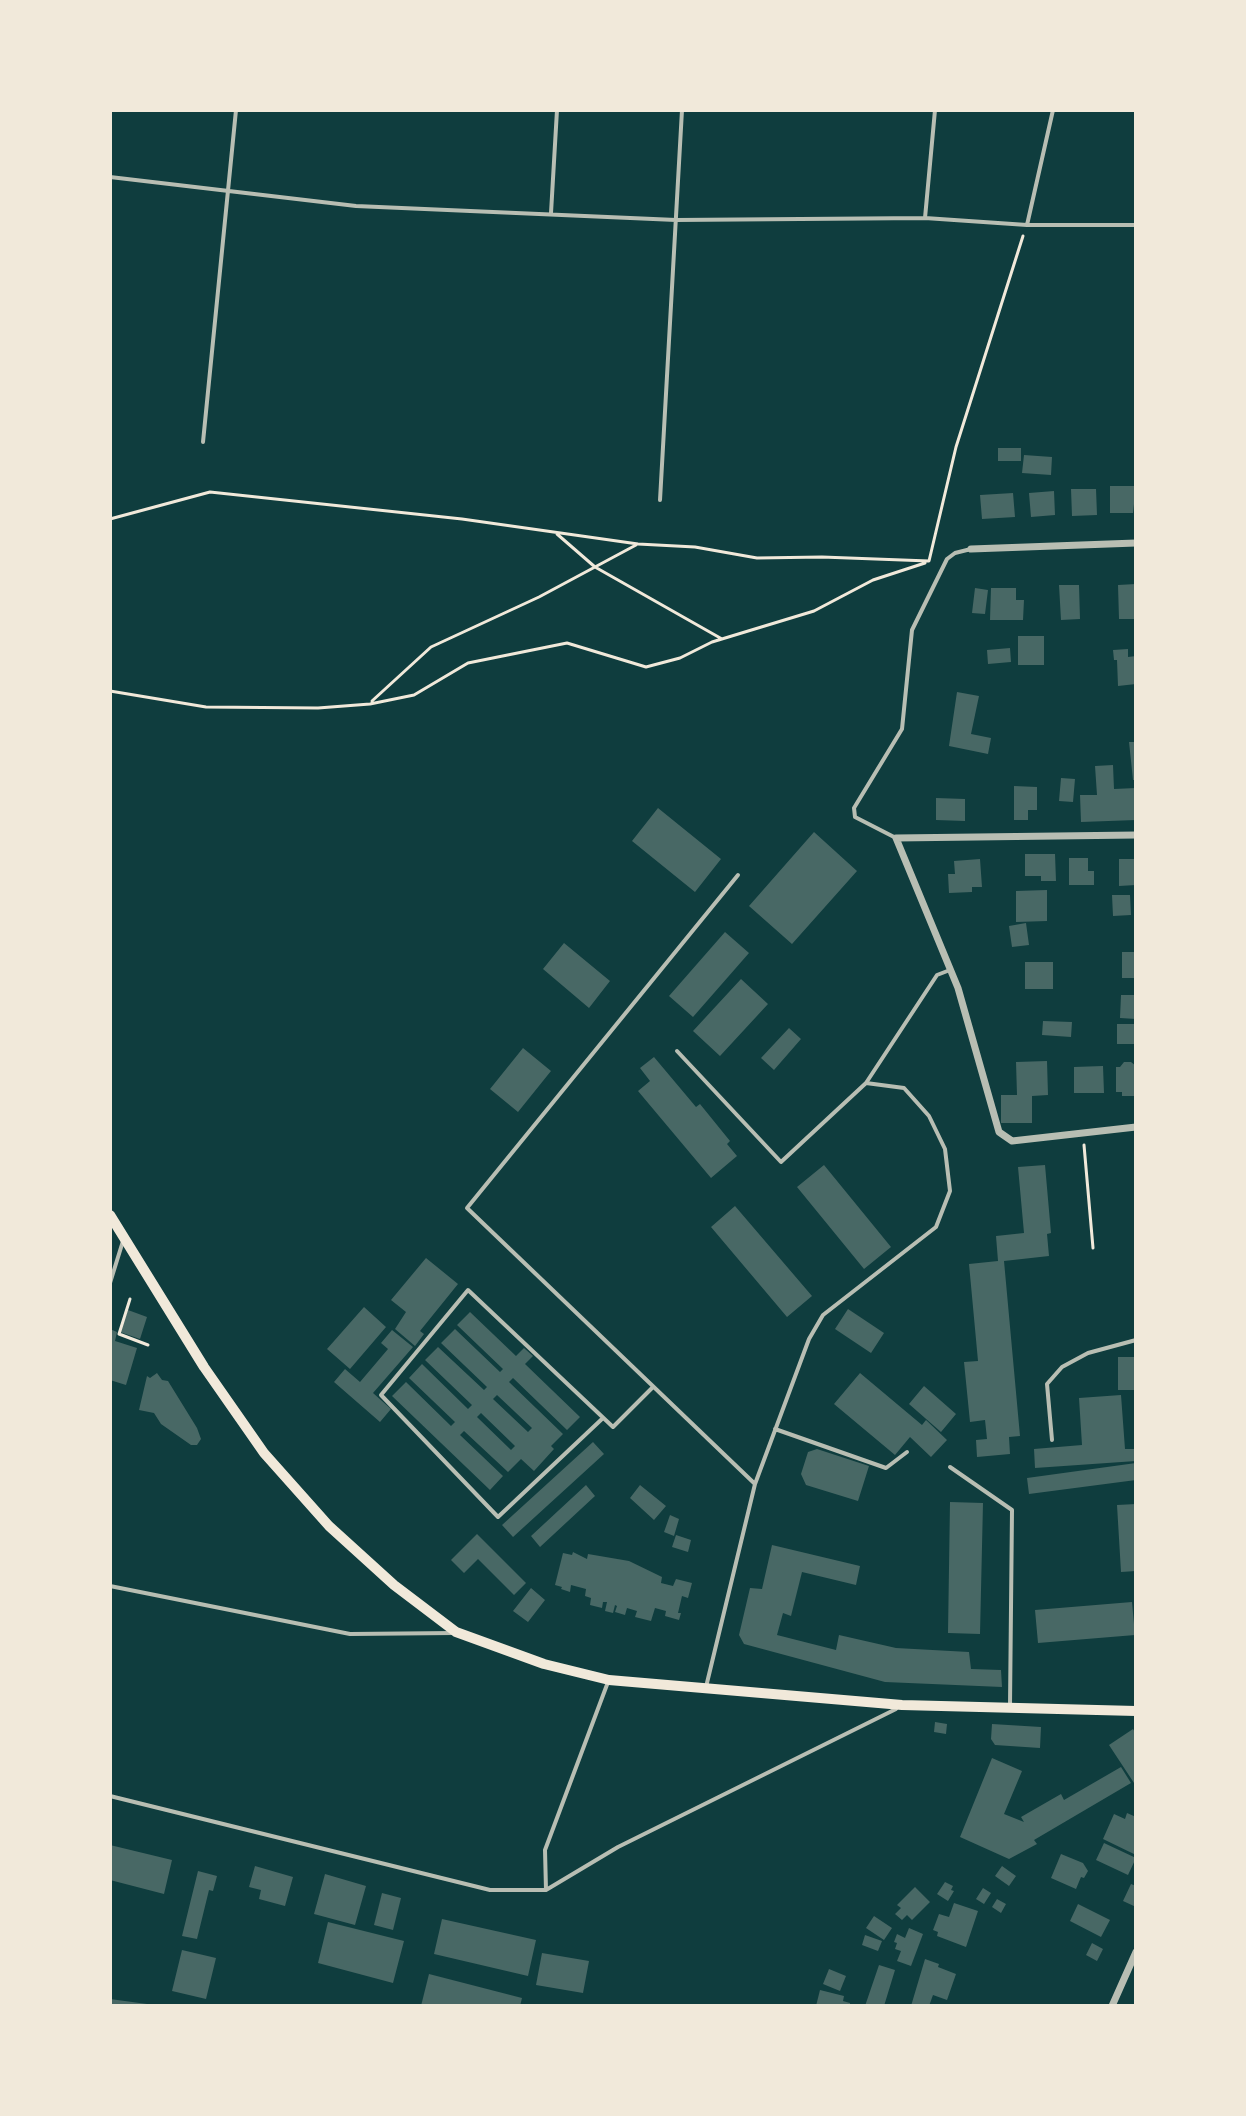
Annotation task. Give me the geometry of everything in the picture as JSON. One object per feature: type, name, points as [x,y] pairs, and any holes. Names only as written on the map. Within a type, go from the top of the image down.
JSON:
[{"type":"main road","points":[[110,1215],[123,1241],[204,1367],[264,1453],[329,1526],[394,1585],[456,1632],[544,1664],[609,1680],[902,1705],[1136,1711]]},
{"type":"street","points":[[971,549],[1136,543]]},
{"type":"street","points":[[1136,835],[896,838],[950,970],[999,1132],[1012,1141],[1136,1127]]},
{"type":"street","points":[[1112,2006],[1136,1952]]},
{"type":"lane","points":[[203,442],[236,110]]},
{"type":"lane","points":[[551,213],[557,110]]},
{"type":"lane","points":[[660,500],[682,110]]},
{"type":"lane","points":[[925,218],[935,110]]},
{"type":"lane","points":[[1027,225],[1053,110]]},
{"type":"lane","points":[[110,177],[356,206],[676,220],[925,218],[1027,225],[1136,225]]},
{"type":"lane","points":[[896,838],[855,817],[854,808],[902,729],[912,630],[947,559],[955,553],[971,549]]},
{"type":"lane","points":[[738,875],[467,1208],[755,1484]]},
{"type":"lane","points":[[677,1051],[781,1162],[866,1083],[937,975],[950,970]]},
{"type":"lane","points":[[705,1689],[755,1484],[809,1339],[823,1315],[936,1227],[950,1191],[945,1149],[929,1116],[904,1088],[866,1083]]},
{"type":"lane","points":[[110,1283],[123,1241]]},
{"type":"lane","points":[[603,1418],[498,1517],[381,1395],[468,1290],[613,1427],[653,1387]]},
{"type":"lane","points":[[1052,1440],[1047,1384],[1062,1367],[1088,1353],[1136,1340]]},
{"type":"lane","points":[[775,1429],[886,1468],[907,1452]]},
{"type":"lane","points":[[950,1467],[1012,1510],[1010,1708]]},
{"type":"lane","points":[[110,1586],[350,1634],[456,1632]]},
{"type":"lane","points":[[546,1890],[545,1850],[609,1680]]},
{"type":"lane","points":[[110,1796],[490,1890],[546,1890],[618,1847],[902,1705]]},
{"type":"path","points":[[929,561],[956,447],[1027,225]]},
{"type":"path","points":[[110,519],[210,492],[462,519],[638,544],[695,547],[757,558],[929,561]]},
{"type":"path","points":[[556,533],[595,567],[722,639]]},
{"type":"path","points":[[370,704],[431,647],[539,597],[638,544]]},
{"type":"path","points":[[110,691],[206,707],[318,708],[370,704],[414,695],[468,663],[567,643],[646,667],[680,658],[722,639],[814,611],[873,580],[955,553]]},
{"type":"path","points":[[1083,1133],[1093,1248]]},
{"type":"path","points":[[130,1299],[119,1334],[148,1345]]},
{"type":"building","points":[[998,448],[1021,448],[1021,461],[998,461]]},
{"type":"building","points":[[1024,455],[1052,457],[1051,475],[1022,473]]},
{"type":"building","points":[[1110,486],[1136,486],[1133,513],[1110,513]]},
{"type":"building","points":[[1071,489],[1096,489],[1097,515],[1072,516]]},
{"type":"building","points":[[1054,491],[1055,515],[1031,517],[1029,493]]},
{"type":"building","points":[[1013,493],[1015,517],[982,519],[980,495]]},
{"type":"building","points":[[1136,584],[1136,619],[1119,619],[1118,585]]},
{"type":"building","points":[[1059,585],[1079,585],[1080,619],[1061,620]]},
{"type":"building","points":[[975,588],[988,590],[985,614],[972,613]]},
{"type":"building","points":[[991,588],[1016,588],[1016,600],[1024,600],[1023,620],[990,620]]},
{"type":"building","points":[[1018,636],[1044,636],[1044,665],[1018,665]]},
{"type":"building","points":[[1010,648],[1011,662],[988,664],[987,650]]},
{"type":"building","points":[[1128,649],[1128,657],[1136,656],[1136,684],[1118,686],[1117,660],[1114,660],[1113,650]]},
{"type":"building","points":[[957,692],[979,696],[971,734],[991,738],[988,754],[949,746]]},
{"type":"building","points":[[1129,742],[1136,742],[1136,780],[1133,780]]},
{"type":"building","points":[[1113,765],[1114,789],[1136,788],[1136,820],[1081,822],[1080,795],[1097,795],[1095,766]]},
{"type":"building","points":[[1061,778],[1075,779],[1073,802],[1059,801]]},
{"type":"building","points":[[1014,786],[1037,787],[1037,810],[1028,810],[1028,820],[1014,820]]},
{"type":"building","points":[[936,798],[965,799],[965,821],[936,820]]},
{"type":"building","points":[[658,808],[721,859],[695,892],[632,841]]},
{"type":"building","points":[[814,832],[857,871],[792,944],[749,906]]},
{"type":"building","points":[[1025,854],[1055,854],[1056,881],[1041,881],[1041,876],[1025,876]]},
{"type":"building","points":[[1069,858],[1088,858],[1088,871],[1094,871],[1094,885],[1069,885]]},
{"type":"building","points":[[980,859],[982,887],[972,887],[972,892],[949,893],[948,874],[955,874],[954,861]]},
{"type":"building","points":[[1119,859],[1136,859],[1136,885],[1119,886]]},
{"type":"building","points":[[1047,890],[1047,921],[1016,922],[1016,891]]},
{"type":"building","points":[[1112,895],[1130,895],[1131,915],[1113,916]]},
{"type":"building","points":[[1026,923],[1029,945],[1012,947],[1009,926]]},
{"type":"building","points":[[725,932],[749,953],[693,1017],[669,996]]},
{"type":"building","points":[[564,943],[610,981],[589,1008],[543,969]]},
{"type":"building","points":[[1122,952],[1136,952],[1136,978],[1122,978]]},
{"type":"building","points":[[1025,962],[1053,962],[1053,989],[1025,989]]},
{"type":"building","points":[[741,979],[768,1004],[720,1056],[693,1031]]},
{"type":"building","points":[[1121,995],[1136,995],[1136,1019],[1120,1018]]},
{"type":"building","points":[[1043,1021],[1072,1022],[1071,1037],[1042,1035]]},
{"type":"building","points":[[1117,1024],[1136,1024],[1136,1044],[1117,1044]]},
{"type":"building","points":[[789,1028],[801,1039],[774,1070],[761,1058]]},
{"type":"building","points":[[523,1048],[551,1071],[518,1112],[490,1089]]},
{"type":"building","points":[[654,1057],[696,1107],[700,1104],[730,1141],[727,1144],[737,1156],[711,1178],[638,1091],[650,1081],[640,1068]]},
{"type":"building","points":[[1047,1061],[1048,1095],[1032,1096],[1032,1123],[1001,1123],[1001,1095],[1017,1095],[1016,1062]]},
{"type":"building","points":[[1124,1062],[1136,1066],[1136,1096],[1122,1096],[1122,1092],[1116,1092],[1116,1067]]},
{"type":"building","points":[[1103,1066],[1104,1093],[1074,1093],[1074,1067]]},
{"type":"building","points":[[824,1165],[891,1247],[864,1269],[797,1187]]},
{"type":"building","points":[[1045,1165],[1051,1233],[1047,1234],[1049,1256],[1004,1261],[1020,1436],[1009,1437],[1010,1454],[977,1457],[976,1440],[987,1439],[985,1420],[970,1422],[964,1362],[978,1361],[969,1264],[998,1261],[996,1236],[1024,1233],[1018,1167]]},
{"type":"building","points":[[735,1206],[812,1296],[787,1317],[711,1227]]},
{"type":"building","points":[[426,1258],[458,1284],[420,1331],[424,1334],[415,1346],[395,1329],[406,1312],[391,1300]]},
{"type":"building","points":[[364,1307],[386,1327],[350,1369],[327,1349]]},
{"type":"building","points":[[848,1309],[884,1333],[871,1353],[835,1329]]},
{"type":"building","points":[[128,1310],[147,1317],[140,1339],[120,1332]]},
{"type":"building","points":[[470,1312],[516,1356],[524,1348],[533,1356],[525,1364],[580,1417],[567,1430],[513,1378],[509,1382],[563,1434],[534,1471],[521,1459],[508,1472],[464,1431],[460,1435],[503,1476],[490,1490],[392,1396],[406,1382],[451,1426],[455,1422],[409,1378],[422,1364],[468,1409],[472,1405],[425,1360],[438,1347],[484,1390],[487,1387],[441,1343],[455,1329],[500,1372],[503,1369],[457,1325]],"holes":[[[497,1395],[532,1428],[528,1432],[493,1399]],[[481,1413],[515,1446],[511,1450],[477,1417]]]},
{"type":"building","points":[[110,1329],[117,1332],[115,1341],[137,1348],[126,1385],[110,1380]]},
{"type":"building","points":[[392,1330],[413,1347],[373,1393],[391,1409],[380,1422],[334,1382],[345,1369],[360,1382],[388,1349],[381,1343]]},
{"type":"building","points":[[1118,1357],[1136,1357],[1136,1390],[1118,1390]]},
{"type":"building","points":[[157,1373],[162,1380],[168,1381],[197,1428],[201,1439],[197,1445],[191,1445],[161,1424],[154,1413],[139,1410],[147,1376],[150,1378]]},
{"type":"building","points":[[860,1373],[922,1425],[926,1420],[947,1440],[931,1457],[910,1437],[895,1455],[834,1404]]},
{"type":"building","points":[[924,1386],[956,1414],[941,1432],[909,1404]]},
{"type":"building","points":[[1121,1395],[1125,1449],[1136,1449],[1136,1461],[1035,1468],[1034,1449],[1082,1445],[1079,1398]]},
{"type":"building","points":[[593,1442],[604,1454],[513,1537],[502,1525]]},
{"type":"building","points":[[817,1449],[869,1466],[858,1501],[806,1485],[801,1474],[808,1452]]},
{"type":"building","points":[[1136,1463],[1136,1480],[1029,1494],[1027,1478]]},
{"type":"building","points":[[586,1485],[595,1496],[540,1547],[531,1536]]},
{"type":"building","points":[[640,1485],[666,1506],[654,1520],[630,1498]]},
{"type":"building","points":[[950,1502],[983,1503],[980,1634],[948,1633]]},
{"type":"building","points":[[1136,1504],[1136,1571],[1121,1572],[1117,1505]]},
{"type":"building","points":[[670,1515],[679,1519],[674,1536],[664,1532]]},
{"type":"building","points":[[477,1534],[526,1583],[514,1595],[478,1559],[464,1573],[451,1560]]},
{"type":"building","points":[[676,1535],[691,1540],[688,1552],[672,1547]]},
{"type":"building","points":[[772,1545],[860,1566],[856,1585],[802,1572],[791,1616],[783,1613],[777,1635],[836,1650],[839,1635],[896,1648],[969,1652],[971,1669],[1001,1670],[1002,1687],[885,1682],[744,1644],[739,1635],[750,1588],[762,1589]]},
{"type":"building","points":[[573,1552],[587,1559],[588,1554],[629,1561],[662,1577],[661,1583],[673,1586],[676,1579],[692,1583],[688,1598],[682,1596],[679,1620],[665,1616],[666,1611],[655,1608],[651,1621],[635,1617],[637,1611],[627,1608],[625,1615],[615,1612],[615,1605],[613,1613],[605,1611],[607,1602],[603,1602],[602,1608],[590,1605],[591,1598],[585,1596],[586,1589],[571,1585],[570,1592],[561,1589],[555,1585],[563,1553],[572,1555]]},
{"type":"building","points":[[531,1588],[545,1600],[528,1622],[513,1611]]},
{"type":"building","points":[[1132,1602],[1135,1635],[1038,1643],[1035,1610]]},
{"type":"building","points":[[935,1722],[947,1724],[946,1734],[934,1732]]},
{"type":"building","points":[[992,1724],[1041,1727],[1040,1748],[995,1745],[991,1739]]},
{"type":"building","points":[[1133,1729],[1136,1734],[1136,1786],[1109,1745]]},
{"type":"building","points":[[992,1758],[1022,1771],[1004,1814],[1024,1822],[1021,1817],[1061,1794],[1064,1800],[1121,1767],[1131,1783],[1034,1840],[1037,1844],[1009,1859],[960,1837]]},
{"type":"building","points":[[1127,1813],[1136,1817],[1136,1855],[1103,1839],[1114,1814],[1125,1819]]},
{"type":"building","points":[[1104,1843],[1136,1858],[1128,1875],[1096,1860]]},
{"type":"building","points":[[110,1845],[172,1860],[164,1894],[110,1880]]},
{"type":"building","points":[[1061,1854],[1083,1863],[1088,1871],[1084,1878],[1081,1877],[1076,1889],[1051,1878]]},
{"type":"building","points":[[255,1866],[293,1877],[285,1906],[259,1899],[261,1890],[249,1887]]},
{"type":"building","points":[[1002,1866],[1016,1876],[1009,1886],[995,1876]]},
{"type":"building","points":[[198,1871],[217,1876],[213,1891],[209,1890],[197,1939],[182,1936]]},
{"type":"building","points":[[325,1874],[366,1886],[355,1925],[314,1914]]},
{"type":"building","points":[[945,1882],[953,1886],[951,1890],[954,1891],[948,1901],[937,1894]]},
{"type":"building","points":[[1131,1884],[1136,1886],[1136,1907],[1123,1901]]},
{"type":"building","points":[[915,1887],[930,1902],[912,1920],[907,1915],[902,1920],[895,1914],[901,1908],[897,1905]]},
{"type":"building","points":[[983,1888],[991,1893],[984,1904],[976,1899]]},
{"type":"building","points":[[382,1893],[401,1898],[393,1930],[374,1925]]},
{"type":"building","points":[[997,1899],[1006,1904],[1001,1913],[992,1907]]},
{"type":"building","points":[[954,1903],[978,1911],[966,1947],[937,1936],[938,1932],[933,1930],[939,1914],[949,1917]]},
{"type":"building","points":[[1078,1904],[1110,1920],[1101,1937],[1070,1921]]},
{"type":"building","points":[[874,1916],[892,1928],[884,1940],[866,1928]]},
{"type":"building","points":[[442,1919],[536,1940],[528,1976],[434,1954]]},
{"type":"building","points":[[328,1922],[404,1941],[393,1983],[318,1963]]},
{"type":"building","points":[[909,1928],[923,1934],[911,1966],[897,1961],[901,1951],[895,1949],[897,1943],[894,1942],[897,1934],[905,1938]]},
{"type":"building","points":[[865,1935],[882,1941],[878,1951],[862,1945]]},
{"type":"building","points":[[1092,1943],[1103,1949],[1097,1961],[1086,1955]]},
{"type":"building","points":[[182,1950],[216,1958],[206,1999],[172,1991]]},
{"type":"building","points":[[542,1953],[589,1961],[583,1993],[536,1985]]},
{"type":"building","points":[[925,1959],[956,1974],[947,2000],[933,1995],[929,2006],[911,2006]]},
{"type":"building","points":[[879,1965],[895,1970],[884,2006],[865,2006]]},
{"type":"building","points":[[829,1969],[846,1976],[840,1991],[823,1984]]},
{"type":"building","points":[[429,1974],[522,1998],[520,2006],[421,2006]]},
{"type":"building","points":[[820,1990],[844,1996],[843,2001],[850,2003],[850,2006],[816,2006]]},
{"type":"building","points":[[110,1999],[147,2004],[147,2006],[110,2006]]}]
